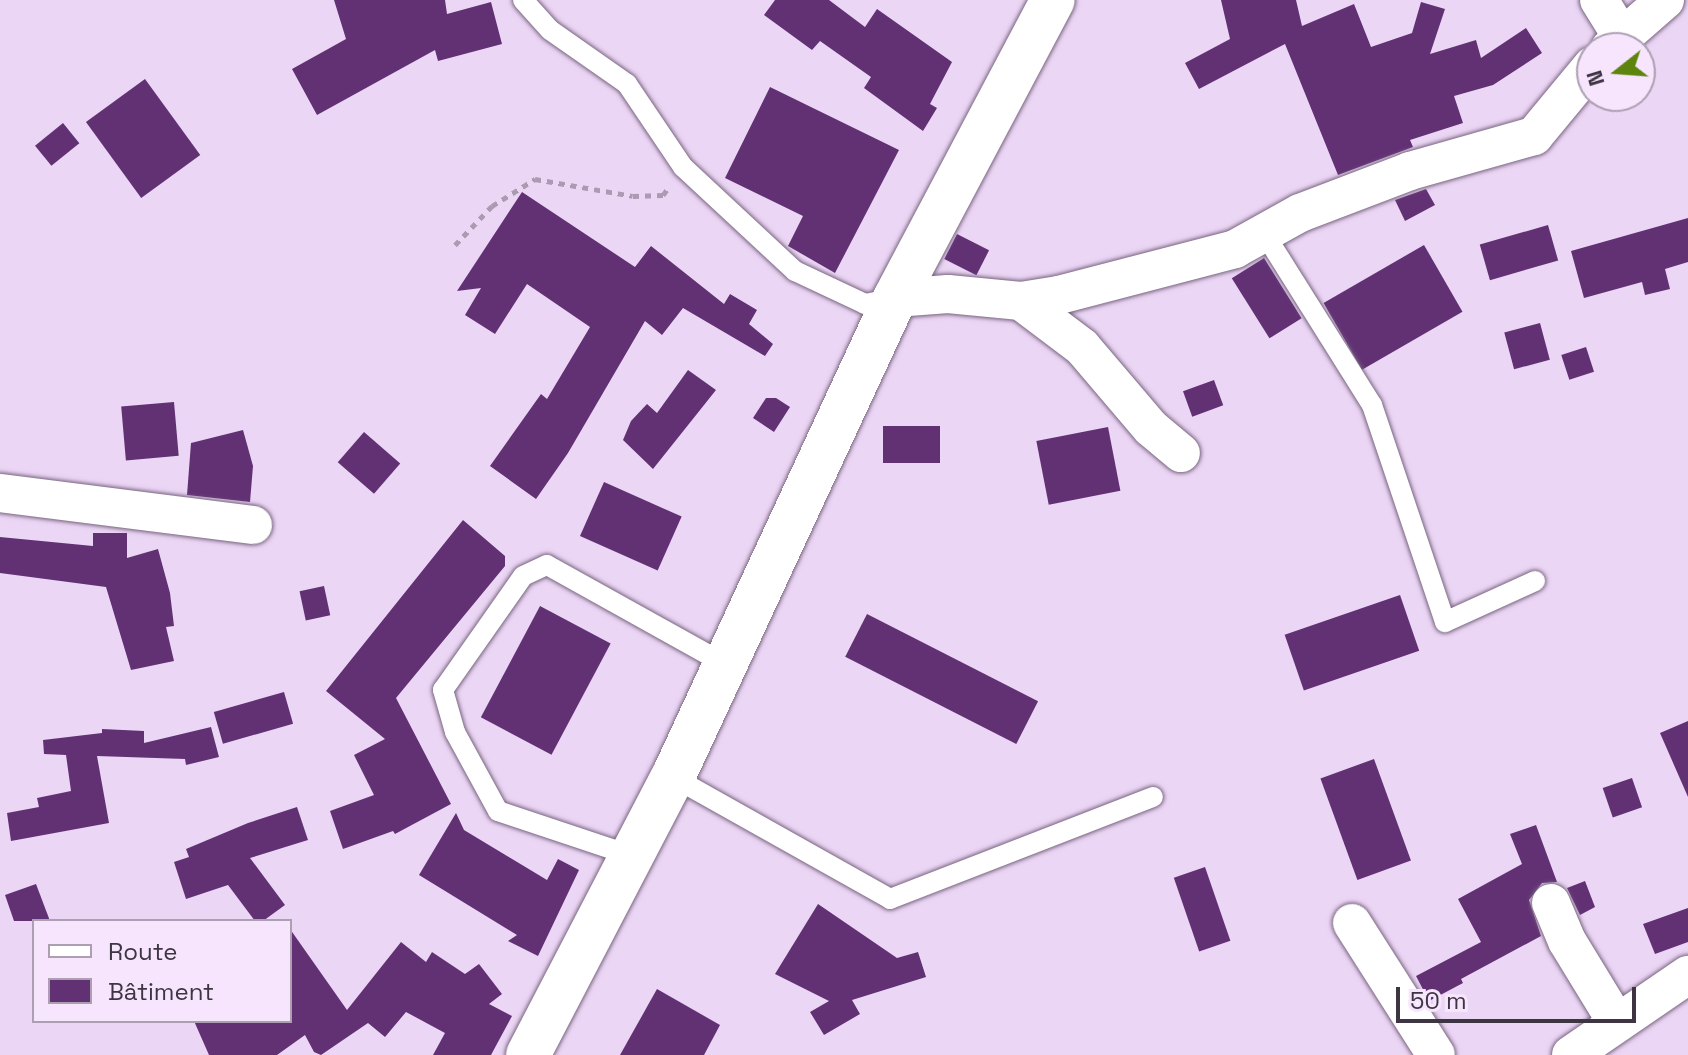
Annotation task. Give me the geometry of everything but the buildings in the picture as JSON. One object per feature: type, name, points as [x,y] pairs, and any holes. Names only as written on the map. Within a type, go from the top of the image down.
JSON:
[{"type":"main road","points":[[528,1055],[673,777],[895,298],[1053,0]]},
{"type":"street","points":[[1599,0],[1612,32]]},
{"type":"street","points":[[1628,32],[1665,0]]},
{"type":"street","points":[[895,298],[948,294],[1021,301],[1059,295],[1235,249],[1300,213],[1410,171],[1534,136],[1576,85]]},
{"type":"street","points":[[1021,301],[1082,347],[1151,428],[1181,453]]},
{"type":"street","points":[[0,493],[253,525]]},
{"type":"street","points":[[1551,903],[1567,941],[1617,1023]]},
{"type":"street","points":[[1352,923],[1436,1055]]},
{"type":"street","points":[[1571,1055],[1688,975]]},
{"type":"lane","points":[[523,0],[550,30],[627,84],[683,167],[795,271],[865,304],[895,298]]},
{"type":"lane","points":[[1264,233],[1372,405],[1445,622],[1535,581]]},
{"type":"lane","points":[[633,856],[498,811],[455,732],[443,690],[523,576],[547,565],[727,665]]},
{"type":"lane","points":[[673,777],[890,899],[1153,797]]},
{"type":"path","points":[[455,245],[492,206],[535,179],[633,196],[663,195],[683,167]]}]
